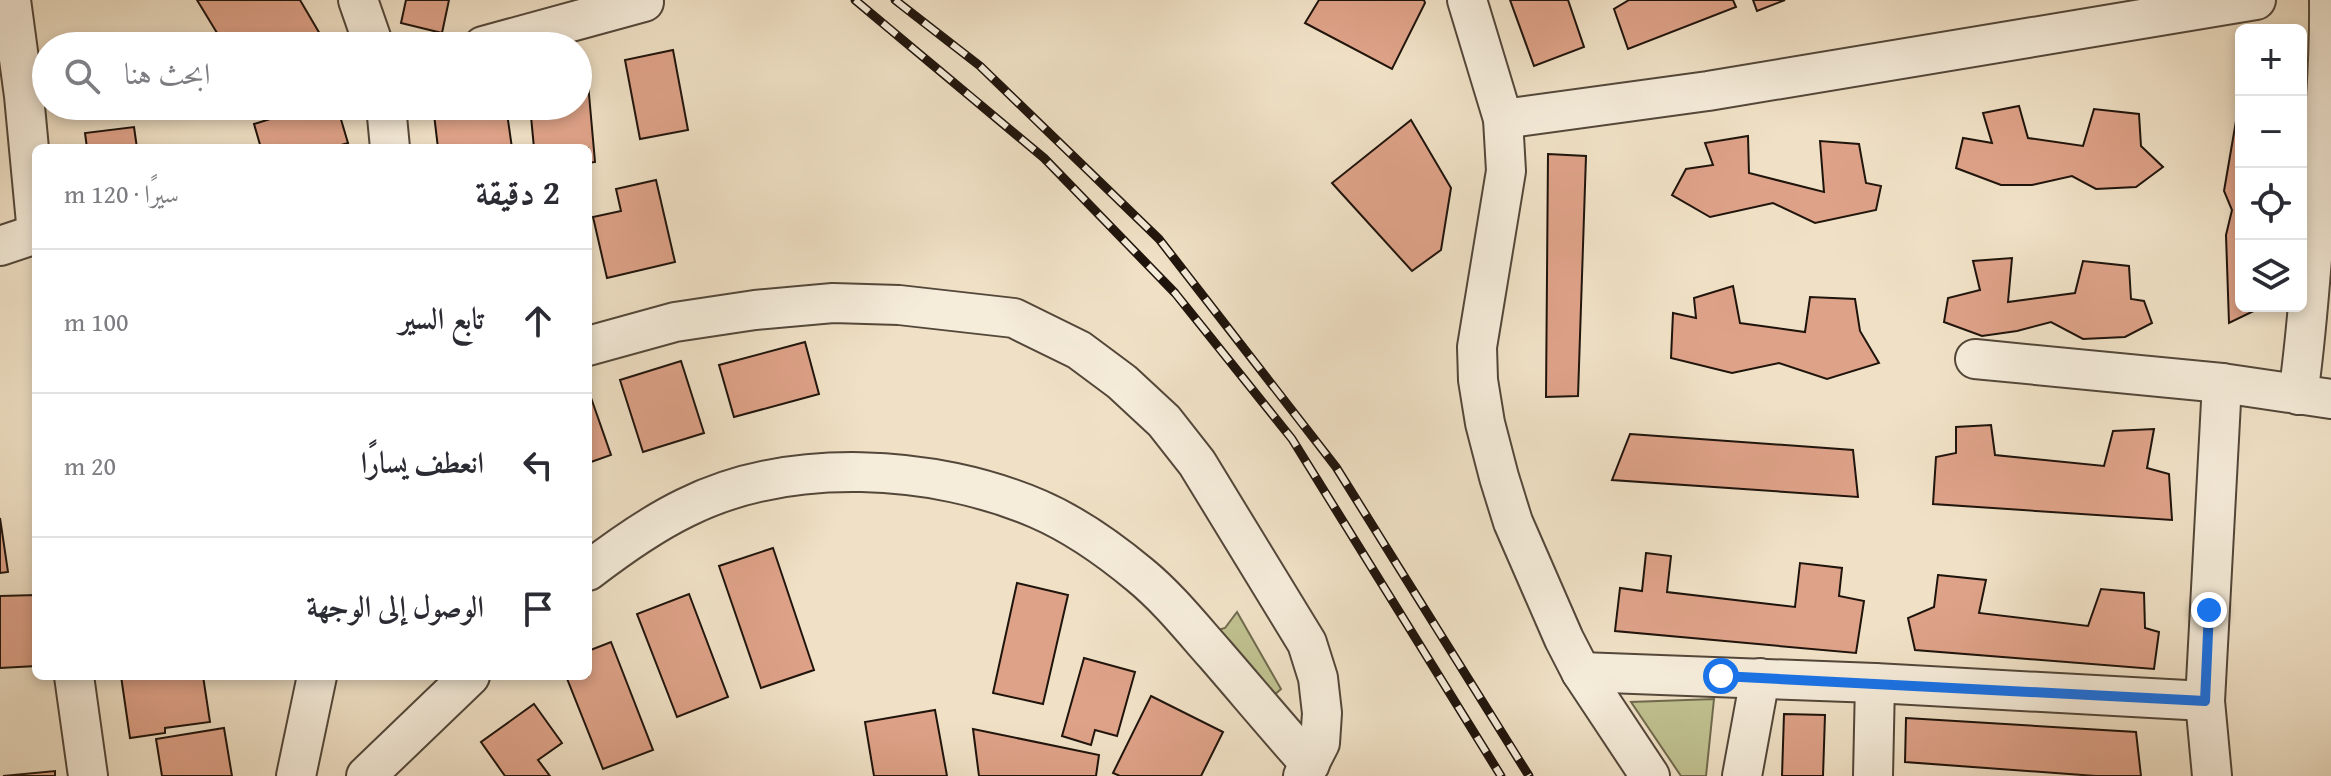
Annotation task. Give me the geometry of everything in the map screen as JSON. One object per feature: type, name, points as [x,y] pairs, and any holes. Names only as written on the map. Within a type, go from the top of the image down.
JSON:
[{"type":"street","points":[[11,0],[32,181]]},
{"type":"street","points":[[358,0],[369,32]]},
{"type":"street","points":[[1467,0],[1503,119],[1506,171],[1477,347],[1478,380],[1485,423],[1513,522],[1544,597],[1581,672],[1650,776]]},
{"type":"street","points":[[1503,119],[1708,91],[2256,0]]},
{"type":"street","points":[[1975,359],[2222,383],[2314,397],[2308,325],[2326,108],[2329,0]]},
{"type":"street","points":[[534,32],[644,2]]},
{"type":"street","points":[[387,120],[390,144]]},
{"type":"street","points":[[0,246],[32,235]]},
{"type":"street","points":[[592,345],[675,322],[833,303],[899,305],[1014,318],[1079,350],[1122,382],[1164,421],[1197,463],[1307,643],[1318,678],[1322,713],[1320,743],[1306,770],[1182,617],[1141,576],[1072,527],[1040,510],[979,487],[919,476],[857,472],[804,475],[760,483],[686,507],[592,568]]},
{"type":"street","points":[[2212,776],[2205,701],[2222,383]]},
{"type":"street","points":[[1581,672],[1875,683],[2205,701]]},
{"type":"street","points":[[1742,776],[1760,678]]},
{"type":"street","points":[[75,680],[88,776]]},
{"type":"street","points":[[296,776],[316,680]]},
{"type":"street","points":[[366,776],[466,680]]},
{"type":"street","points":[[1873,776],[1875,683]]},
{"type":"green space","points":[[1237,612],[1281,689],[1273,696],[1214,631],[1225,628]]},
{"type":"green space","points":[[1714,699],[1706,776],[1681,776],[1631,702]]},
{"type":"building","points":[[197,0],[300,0],[319,32],[216,32]]},
{"type":"building","points":[[406,0],[449,0],[442,32],[401,23]]},
{"type":"building","points":[[1319,0],[1424,0],[1425,3],[1392,69],[1305,23]]},
{"type":"building","points":[[1510,0],[1568,0],[1584,47],[1534,66]]},
{"type":"building","points":[[1629,0],[1733,0],[1736,7],[1628,49],[1614,9]]},
{"type":"building","points":[[1753,0],[1785,0],[1757,11]]},
{"type":"building","points":[[673,50],[688,130],[640,139],[625,60]]},
{"type":"building","points":[[2019,106],[2028,138],[2083,146],[2094,109],[2139,114],[2141,146],[2163,167],[2136,187],[2096,189],[2072,176],[2032,185],[2001,185],[1956,168],[1963,138],[1992,143],[1983,113]]},
{"type":"building","points":[[267,120],[341,120],[348,143],[260,144],[254,124]]},
{"type":"building","points":[[435,120],[508,120],[511,144],[438,144]]},
{"type":"building","points":[[531,120],[591,120],[595,162],[592,162],[592,144],[534,144]]},
{"type":"building","points":[[1411,120],[1451,188],[1441,250],[1412,271],[1332,183]]},
{"type":"building","points":[[134,127],[136,144],[86,144],[85,133]]},
{"type":"building","points":[[2235,127],[2235,312],[2252,312],[2229,323],[2226,235],[2232,210],[2224,191]]},
{"type":"building","points":[[1748,136],[1749,173],[1824,192],[1820,141],[1859,144],[1866,183],[1881,186],[1876,210],[1815,223],[1773,203],[1710,217],[1672,195],[1686,169],[1713,165],[1705,143]]},
{"type":"building","points":[[1548,154],[1586,156],[1578,396],[1546,397]]},
{"type":"building","points":[[656,180],[675,262],[607,278],[593,217],[621,211],[616,189]]},
{"type":"building","points":[[2012,258],[2008,302],[2075,293],[2083,261],[2129,266],[2131,299],[2144,301],[2152,323],[2125,337],[2083,339],[2051,322],[1982,336],[1944,322],[1948,298],[1980,290],[1973,261]]},
{"type":"building","points":[[1733,286],[1740,323],[1805,332],[1810,297],[1855,299],[1860,331],[1879,363],[1827,379],[1779,363],[1732,373],[1671,358],[1673,313],[1696,318],[1694,298]]},
{"type":"building","points":[[805,342],[819,394],[734,417],[719,365]]},
{"type":"building","points":[[681,361],[704,433],[643,452],[620,380]]},
{"type":"building","points":[[592,401],[611,455],[592,462]]},
{"type":"building","points":[[1991,425],[1995,455],[2104,466],[2113,431],[2154,429],[2147,468],[2169,474],[2172,520],[1933,504],[1936,457],[1956,453],[1956,427]]},
{"type":"building","points":[[1630,434],[1853,450],[1858,497],[1612,480]]},
{"type":"building","points":[[0,518],[8,572],[0,573]]},
{"type":"building","points":[[773,548],[814,670],[761,688],[719,566]]},
{"type":"building","points":[[1646,553],[1671,556],[1667,592],[1795,607],[1800,563],[1842,568],[1839,596],[1864,601],[1856,653],[1615,631],[1620,588],[1642,591]]},
{"type":"building","points":[[1938,575],[1986,580],[1979,613],[2088,626],[2101,589],[2144,593],[2145,628],[2159,632],[2154,669],[1915,650],[1908,618],[1934,607]]},
{"type":"building","points":[[1017,583],[1068,595],[1043,704],[993,693]]},
{"type":"building","points":[[689,594],[728,697],[677,717],[637,614]]},
{"type":"building","points":[[32,595],[32,666],[0,668],[0,596]]},
{"type":"building","points":[[611,642],[653,750],[603,769],[568,680],[592,680],[592,649]]},
{"type":"building","points":[[1084,658],[1135,672],[1117,736],[1095,730],[1091,745],[1062,736]]},
{"type":"building","points":[[122,680],[204,680],[210,722],[165,728],[165,733],[130,738]]},
{"type":"building","points":[[1151,696],[1223,732],[1201,776],[1120,776],[1113,773]]},
{"type":"building","points":[[534,704],[562,743],[538,760],[550,776],[505,776],[481,742]]},
{"type":"building","points":[[935,710],[947,776],[874,776],[865,722]]},
{"type":"building","points":[[1784,714],[1825,715],[1823,776],[1782,776]]},
{"type":"building","points":[[1906,718],[2136,732],[2141,776],[2096,776],[1905,762]]},
{"type":"building","points":[[224,728],[232,776],[162,776],[156,739]]},
{"type":"building","points":[[973,729],[1099,755],[1096,776],[979,776]]},
{"type":"building","points":[[55,771],[55,776],[3,776]]},
{"type":"railway","points":[[855,0],[1044,158],[1175,293],[1292,439],[1501,776]]},
{"type":"railway","points":[[895,0],[980,66],[1159,239],[1336,467],[1529,776]]},
{"type":"route","points":[[1721,676],[2205,701],[2209,610]]}]
